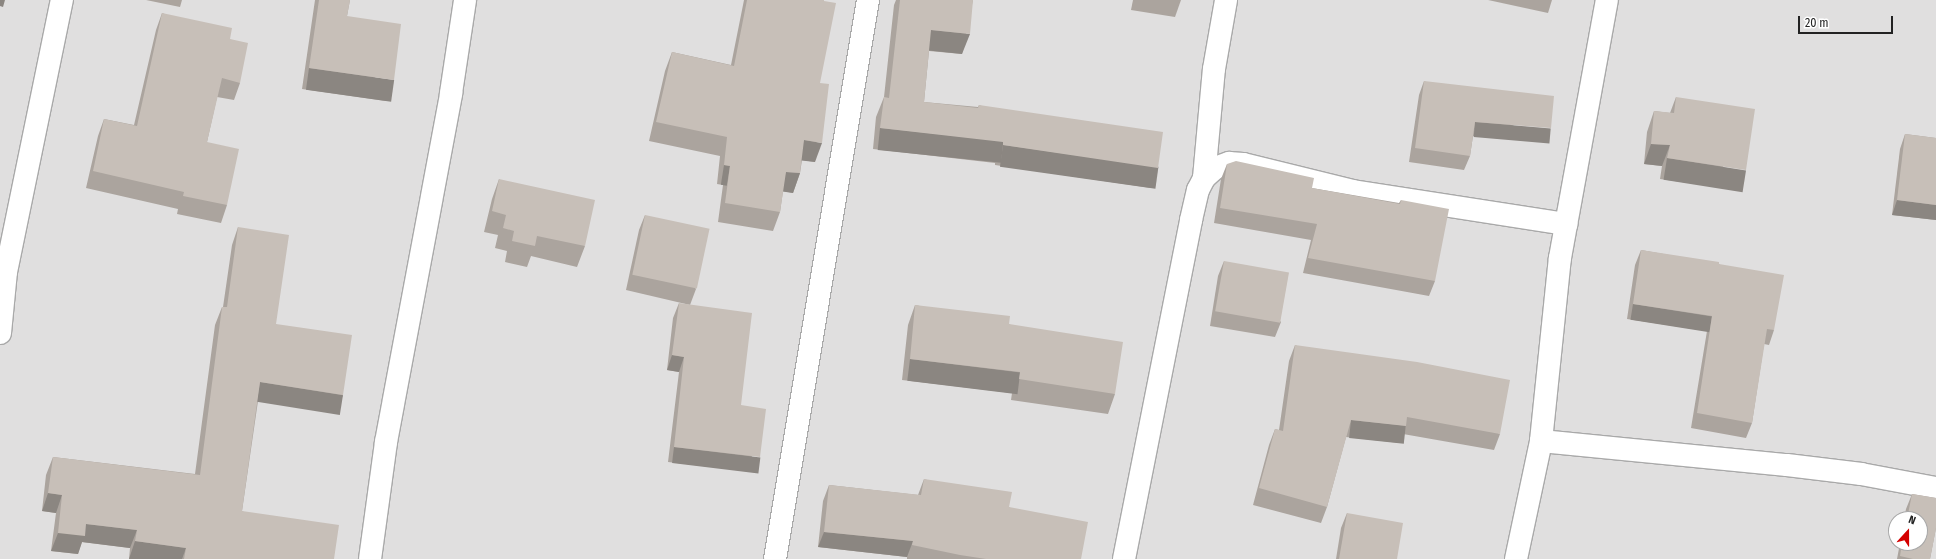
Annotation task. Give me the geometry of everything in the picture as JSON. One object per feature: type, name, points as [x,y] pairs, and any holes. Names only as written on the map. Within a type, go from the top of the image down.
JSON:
[{"type":"street","points":[[0,333],[6,272],[62,0]]},
{"type":"street","points":[[370,559],[389,427],[451,92],[465,0]]},
{"type":"street","points":[[775,559],[868,0]]},
{"type":"street","points":[[1124,559],[1191,220],[1204,178],[1214,69],[1226,0]]},
{"type":"street","points":[[1516,559],[1541,441],[1566,224],[1607,0]]},
{"type":"street","points":[[1204,178],[1215,168],[1229,164],[1243,164],[1353,191],[1566,224]]},
{"type":"street","points":[[1541,441],[1787,465],[1861,474],[1936,488]]},
{"type":"shaded area","points":[[0,0],[1936,0],[1936,559],[0,559]]},
{"type":"building","points":[[319,0],[350,0],[347,16],[401,24],[394,80],[309,68]]},
{"type":"building","points":[[747,0],[824,0],[836,3],[820,83],[829,84],[822,143],[804,140],[800,173],[786,172],[780,212],[725,203],[730,166],[724,165],[727,137],[656,122],[672,52],[734,66]]},
{"type":"building","points":[[900,0],[973,0],[970,34],[931,30],[924,102],[978,108],[979,105],[1163,132],[1158,168],[1003,145],[1003,142],[880,128],[884,97],[889,98]]},
{"type":"building","points":[[162,13],[232,28],[230,39],[248,43],[240,83],[222,78],[207,142],[239,149],[227,205],[183,196],[184,192],[93,171],[104,119],[137,126]]},
{"type":"building","points":[[1424,81],[1554,96],[1551,128],[1475,122],[1470,156],[1415,148]]},
{"type":"building","points":[[1676,97],[1755,109],[1746,170],[1667,158],[1670,145],[1651,144],[1654,111],[1674,113]]},
{"type":"building","points":[[1905,134],[1936,138],[1936,205],[1897,200]]},
{"type":"building","points":[[1236,161],[1314,178],[1312,188],[1400,204],[1401,200],[1449,209],[1435,281],[1308,258],[1317,224],[1220,208],[1227,164]]},
{"type":"building","points":[[499,179],[595,200],[585,246],[537,236],[535,246],[512,241],[514,231],[503,228],[506,215],[492,211]]},
{"type":"building","points":[[645,215],[710,229],[697,288],[632,275]]},
{"type":"building","points":[[238,227],[289,235],[276,324],[352,335],[343,395],[260,382],[242,511],[339,525],[334,559],[184,559],[186,548],[135,541],[137,530],[86,524],[85,536],[58,533],[62,495],[48,493],[53,457],[200,475],[222,307],[227,307]]},
{"type":"building","points":[[1641,250],[1719,262],[1719,264],[1784,275],[1774,330],[1767,329],[1752,423],[1697,413],[1712,316],[1633,304]]},
{"type":"building","points":[[1224,261],[1289,272],[1280,323],[1215,311]]},
{"type":"building","points":[[679,303],[752,313],[741,405],[766,409],[760,457],[674,447],[684,357],[672,355]]},
{"type":"building","points":[[915,305],[1010,316],[1009,324],[1123,342],[1115,394],[1019,379],[1020,372],[910,359]]},
{"type":"building","points":[[1295,345],[1417,362],[1510,380],[1500,434],[1407,417],[1406,426],[1351,420],[1327,507],[1259,488],[1275,429],[1283,431]]},
{"type":"building","points":[[924,479],[1012,492],[1009,507],[1088,522],[1081,559],[986,559],[912,545],[913,541],[824,532],[829,485],[921,495]]},
{"type":"building","points":[[1912,494],[1936,498],[1936,528],[1930,559],[1913,559],[1900,556],[1901,551],[1928,551],[1928,511],[1909,511]]},
{"type":"building","points":[[1347,513],[1403,523],[1397,559],[1339,559]]}]
